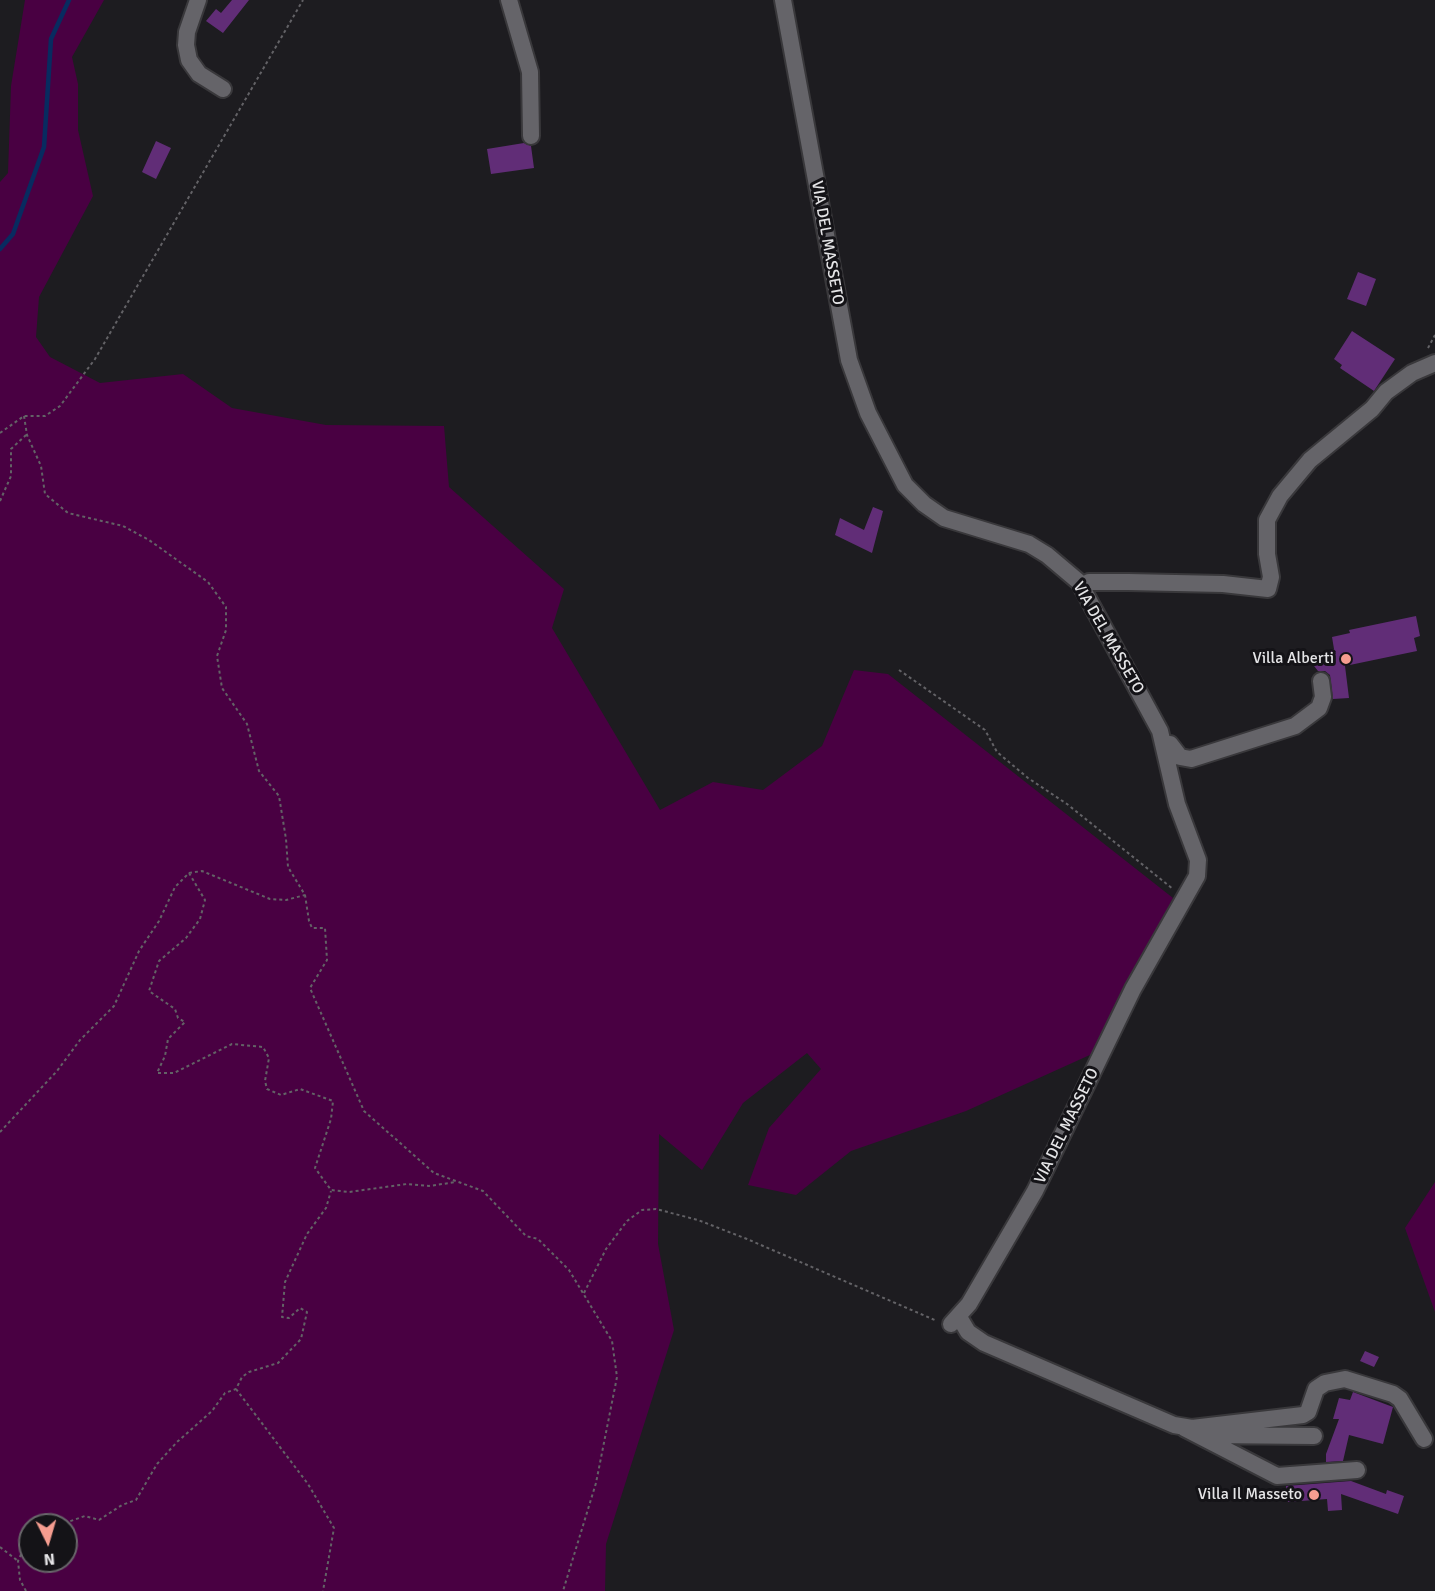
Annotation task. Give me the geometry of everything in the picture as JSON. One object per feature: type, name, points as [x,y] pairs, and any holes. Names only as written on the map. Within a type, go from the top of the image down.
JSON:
[{"type":"street","points":[[198,0],[187,32],[186,45],[189,60],[199,74],[223,89]]},
{"type":"street","points":[[509,0],[530,72],[531,136]]},
{"type":"street","name":"VIA DEL MASSETO","points":[[783,0],[849,360],[868,413],[905,485],[924,504],[944,518],[1029,544],[1047,555],[1082,586],[1153,716],[1163,744],[1177,804],[1198,860],[1197,876],[1133,989],[1035,1191],[969,1304],[955,1320]]},
{"type":"street","points":[[1082,586],[1089,582],[1128,582],[1231,585],[1268,589],[1271,577],[1267,520],[1280,496],[1310,460],[1372,409],[1386,392],[1412,373],[1435,363]]},
{"type":"street","points":[[1163,744],[1170,744],[1180,757],[1191,759],[1295,726],[1319,708],[1323,698],[1321,681]]},
{"type":"street","points":[[955,1320],[984,1343],[1189,1431],[1277,1476],[1357,1470]]},
{"type":"street","points":[[1189,1431],[1303,1415],[1308,1412],[1316,1389],[1325,1383],[1345,1379],[1400,1399],[1424,1439]]},
{"type":"street","points":[[1189,1431],[1314,1436]]},
{"type":"path","points":[[0,433],[24,416],[45,416],[60,406],[95,359],[303,0]]},
{"type":"path","points":[[24,416],[27,435],[41,466],[45,494],[68,513],[123,526],[149,540],[208,582],[226,607],[226,630],[217,656],[222,688],[247,724],[259,771],[279,796],[288,867],[305,895],[312,928],[325,928],[327,960],[310,988],[364,1111],[434,1173],[483,1191],[526,1236],[538,1239],[568,1270],[612,1341],[617,1377],[596,1483],[563,1591]]},
{"type":"path","points":[[0,501],[12,476],[11,449],[27,435]]},
{"type":"path","points":[[899,670],[985,730],[998,752],[1185,898]]},
{"type":"path","points":[[0,1132],[57,1071],[80,1040],[114,1006],[139,951],[159,921],[175,887],[189,873],[201,871],[270,899],[286,900],[305,895]]},
{"type":"path","points":[[189,873],[205,900],[200,919],[186,938],[159,961],[149,991],[161,1001],[170,1004],[175,1009],[178,1018],[184,1022],[168,1039],[165,1056],[157,1073],[174,1073],[232,1044],[264,1047],[269,1058],[265,1081],[267,1089],[281,1095],[300,1089],[333,1101],[331,1119],[315,1168],[331,1190],[349,1192],[407,1184],[429,1186],[459,1182]]},
{"type":"path","points":[[78,1518],[85,1516],[99,1520],[122,1505],[136,1500],[147,1477],[177,1442],[212,1411],[225,1393],[236,1389],[242,1377],[278,1363],[301,1339],[307,1312],[300,1308],[289,1318],[282,1317],[285,1282],[307,1234],[326,1208],[331,1190]]},
{"type":"path","points":[[584,1293],[606,1249],[627,1221],[642,1210],[656,1209],[698,1220],[747,1239],[930,1318],[955,1320]]},
{"type":"path","points":[[236,1389],[308,1484],[334,1528],[323,1591]]},
{"type":"path","points":[[0,1547],[18,1561]]},
{"type":"path","points":[[19,1573],[20,1580],[27,1591]]},
{"type":"shaded area","points":[[25,0],[104,0],[72,57],[78,84],[78,130],[93,196],[39,297],[36,337],[50,357],[100,383],[183,374],[232,408],[326,425],[444,426],[449,487],[564,589],[552,628],[660,810],[713,782],[763,790],[822,746],[854,670],[888,674],[1173,898],[1092,1054],[966,1111],[851,1151],[796,1195],[748,1185],[769,1128],[821,1069],[807,1053],[743,1103],[702,1170],[659,1134],[658,1244],[674,1330],[606,1544],[605,1591],[0,1591],[0,182],[8,173],[11,86]]},
{"type":"shaded area","points":[[1435,1182],[1435,1312],[1405,1228]]},
{"type":"building","points":[[232,0],[249,0],[223,33],[206,21],[216,9],[221,13]]},
{"type":"building","points":[[156,141],[171,148],[156,179],[142,172]]},
{"type":"building","points":[[524,143],[531,146],[534,168],[491,174],[487,149]]},
{"type":"building","points":[[1358,272],[1376,279],[1366,306],[1347,299]]},
{"type":"building","points":[[1352,331],[1395,359],[1374,391],[1340,368],[1342,365],[1334,359]]},
{"type":"building","points":[[873,507],[883,511],[872,553],[835,535],[840,518],[864,530]]},
{"type":"building","name":"Villa Alberti","points":[[1416,616],[1420,636],[1414,638],[1417,651],[1345,666],[1349,698],[1333,699],[1330,675],[1325,671],[1318,671],[1307,657],[1334,649],[1332,637],[1350,633],[1349,630]]},
{"type":"building","points":[[1365,1351],[1379,1357],[1374,1367],[1360,1361]]},
{"type":"building","points":[[1353,1392],[1393,1407],[1383,1444],[1349,1435],[1343,1461],[1326,1462],[1326,1454],[1339,1419],[1333,1419],[1339,1398],[1350,1400]]},
{"type":"building","points":[[1351,1481],[1386,1494],[1387,1490],[1404,1496],[1398,1514],[1341,1494],[1342,1510],[1328,1511],[1327,1499],[1288,1502],[1286,1486]]},
{"type":"waterway","points":[[0,249],[13,234],[44,147],[51,39],[69,0]]},
{"type":"place","name":"Villa Alberti","points":[[1346,659]]},
{"type":"place","name":"Villa Il Masseto","points":[[1314,1495]]}]
